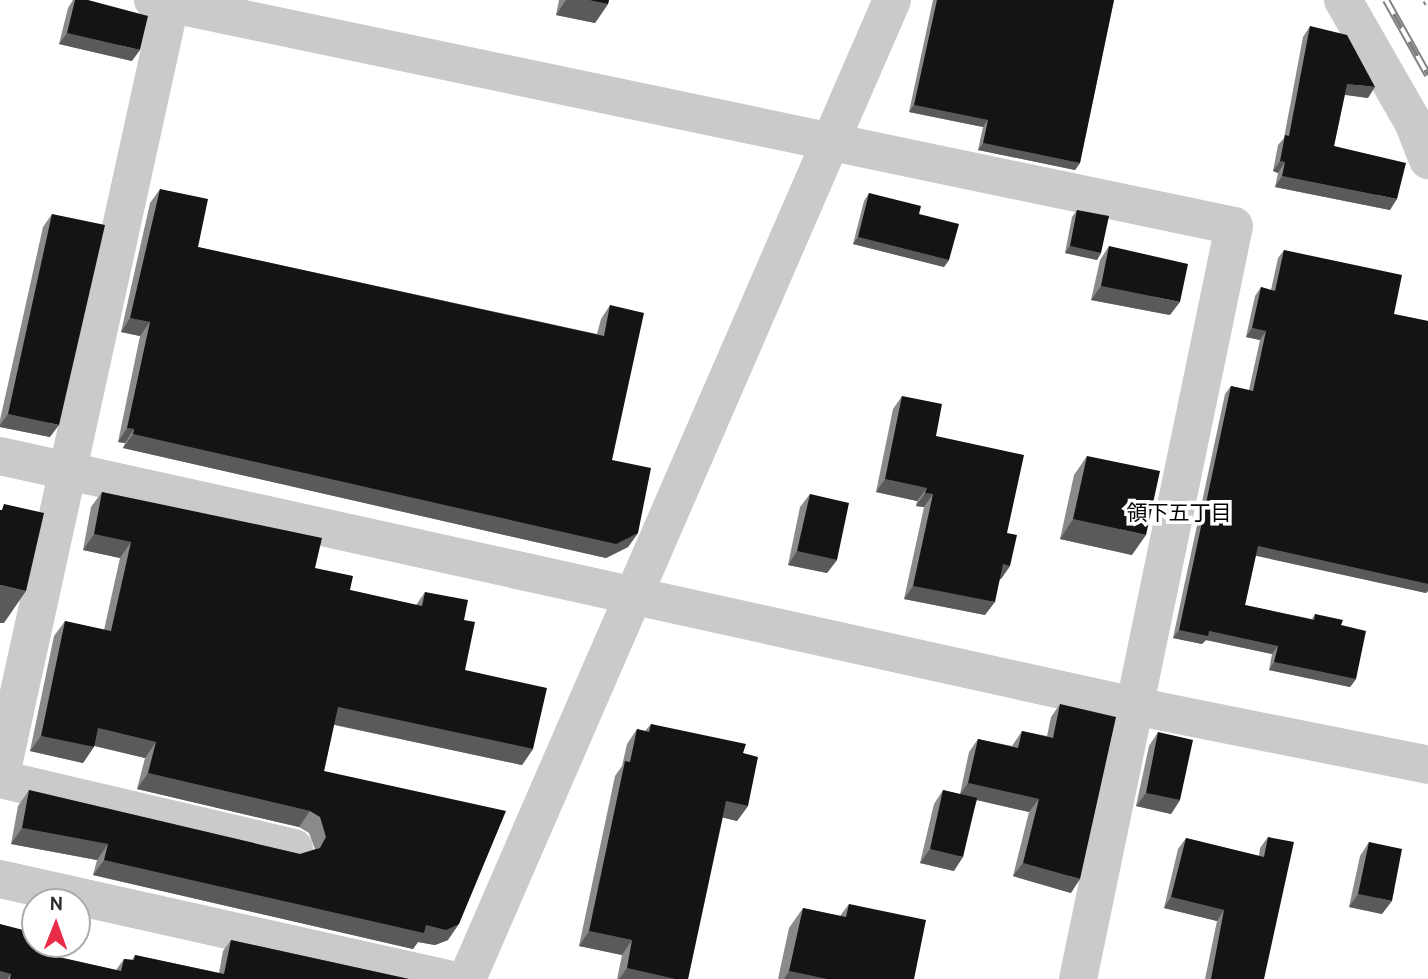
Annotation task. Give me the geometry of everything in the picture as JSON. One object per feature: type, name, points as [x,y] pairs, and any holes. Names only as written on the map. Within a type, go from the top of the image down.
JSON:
[{"type":"street","points":[[467,979],[892,0]]},
{"type":"street","points":[[1343,0],[1413,122],[1428,160]]},
{"type":"street","points":[[294,848],[0,779],[69,470],[164,1],[1234,226],[1077,979]]},
{"type":"street","points":[[0,456],[1134,706],[1428,765]]},
{"type":"street","points":[[0,879],[449,979]]},
{"type":"building","points":[[75,0],[88,0],[148,16],[140,50],[67,33]]},
{"type":"building","points":[[589,0],[609,0],[608,4]]},
{"type":"building","points":[[937,0],[1114,0],[1080,163],[983,143],[988,120],[914,105]]},
{"type":"building","points":[[1310,26],[1347,35],[1375,87],[1347,84],[1334,146],[1406,163],[1397,199],[1282,176],[1285,162],[1280,161],[1285,135],[1289,136]]},
{"type":"building","points":[[160,189],[208,199],[198,247],[604,336],[610,305],[644,313],[612,460],[651,468],[638,533],[616,544],[133,434],[134,429],[127,428],[150,322],[130,318]]},
{"type":"building","points":[[869,193],[921,206],[919,214],[959,224],[949,260],[858,237]]},
{"type":"building","points":[[1077,210],[1109,216],[1101,253],[1070,246]]},
{"type":"building","points":[[52,214],[105,225],[59,425],[8,414]]},
{"type":"building","points":[[1109,246],[1188,264],[1180,302],[1101,286]]},
{"type":"building","points":[[1284,250],[1402,275],[1394,314],[1428,321],[1428,584],[1258,546],[1245,605],[1314,620],[1315,614],[1343,620],[1341,625],[1366,631],[1356,679],[1274,662],[1278,646],[1209,631],[1208,636],[1179,630],[1231,386],[1253,391],[1266,331],[1252,328],[1261,287],[1275,291]]},
{"type":"building","points":[[902,396],[942,404],[936,436],[1024,455],[1007,533],[1017,535],[1010,566],[1003,564],[995,602],[913,586],[933,494],[925,493],[927,488],[885,479]]},
{"type":"building","points":[[1087,456],[1160,471],[1146,535],[1073,519]]},
{"type":"building","points":[[102,492],[322,538],[315,568],[353,576],[350,590],[422,606],[425,592],[468,600],[464,620],[475,622],[465,670],[547,688],[533,749],[338,707],[324,771],[506,811],[459,924],[446,930],[426,925],[424,933],[104,860],[108,844],[22,828],[29,790],[300,854],[320,848],[326,837],[320,817],[310,811],[148,773],[156,742],[98,728],[94,747],[41,736],[65,621],[111,631],[131,542],[94,534]]},
{"type":"building","points":[[810,494],[849,503],[837,560],[797,551]]},
{"type":"building","points":[[4,504],[44,513],[26,591],[0,585],[0,510]]},
{"type":"building","points":[[1060,704],[1116,717],[1080,879],[1023,863],[1039,799],[968,783],[978,739],[1018,748],[1022,731],[1053,738]]},
{"type":"building","points":[[651,724],[746,744],[743,753],[758,757],[748,806],[726,801],[688,979],[675,979],[627,968],[632,940],[589,931],[625,761],[630,762],[637,729],[649,732]]},
{"type":"building","points":[[1158,732],[1193,740],[1180,800],[1146,793]]},
{"type":"building","points":[[943,790],[977,798],[963,857],[930,849]]},
{"type":"building","points":[[1268,837],[1294,842],[1264,979],[1211,979],[1224,910],[1171,897],[1186,838],[1264,857]]},
{"type":"building","points":[[1369,842],[1402,849],[1392,901],[1358,894]]},
{"type":"building","points":[[849,904],[926,920],[914,979],[827,979],[789,971],[803,908],[846,917]]},
{"type":"building","points":[[0,924],[21,929],[21,958],[63,958],[121,971],[124,959],[134,960],[135,955],[224,974],[231,940],[409,979],[10,979],[11,974],[0,971]]},
{"type":"railway","points":[[1386,0],[1428,75]]},
{"type":"district","name":"領下五丁目","points":[[1179,513]]}]
